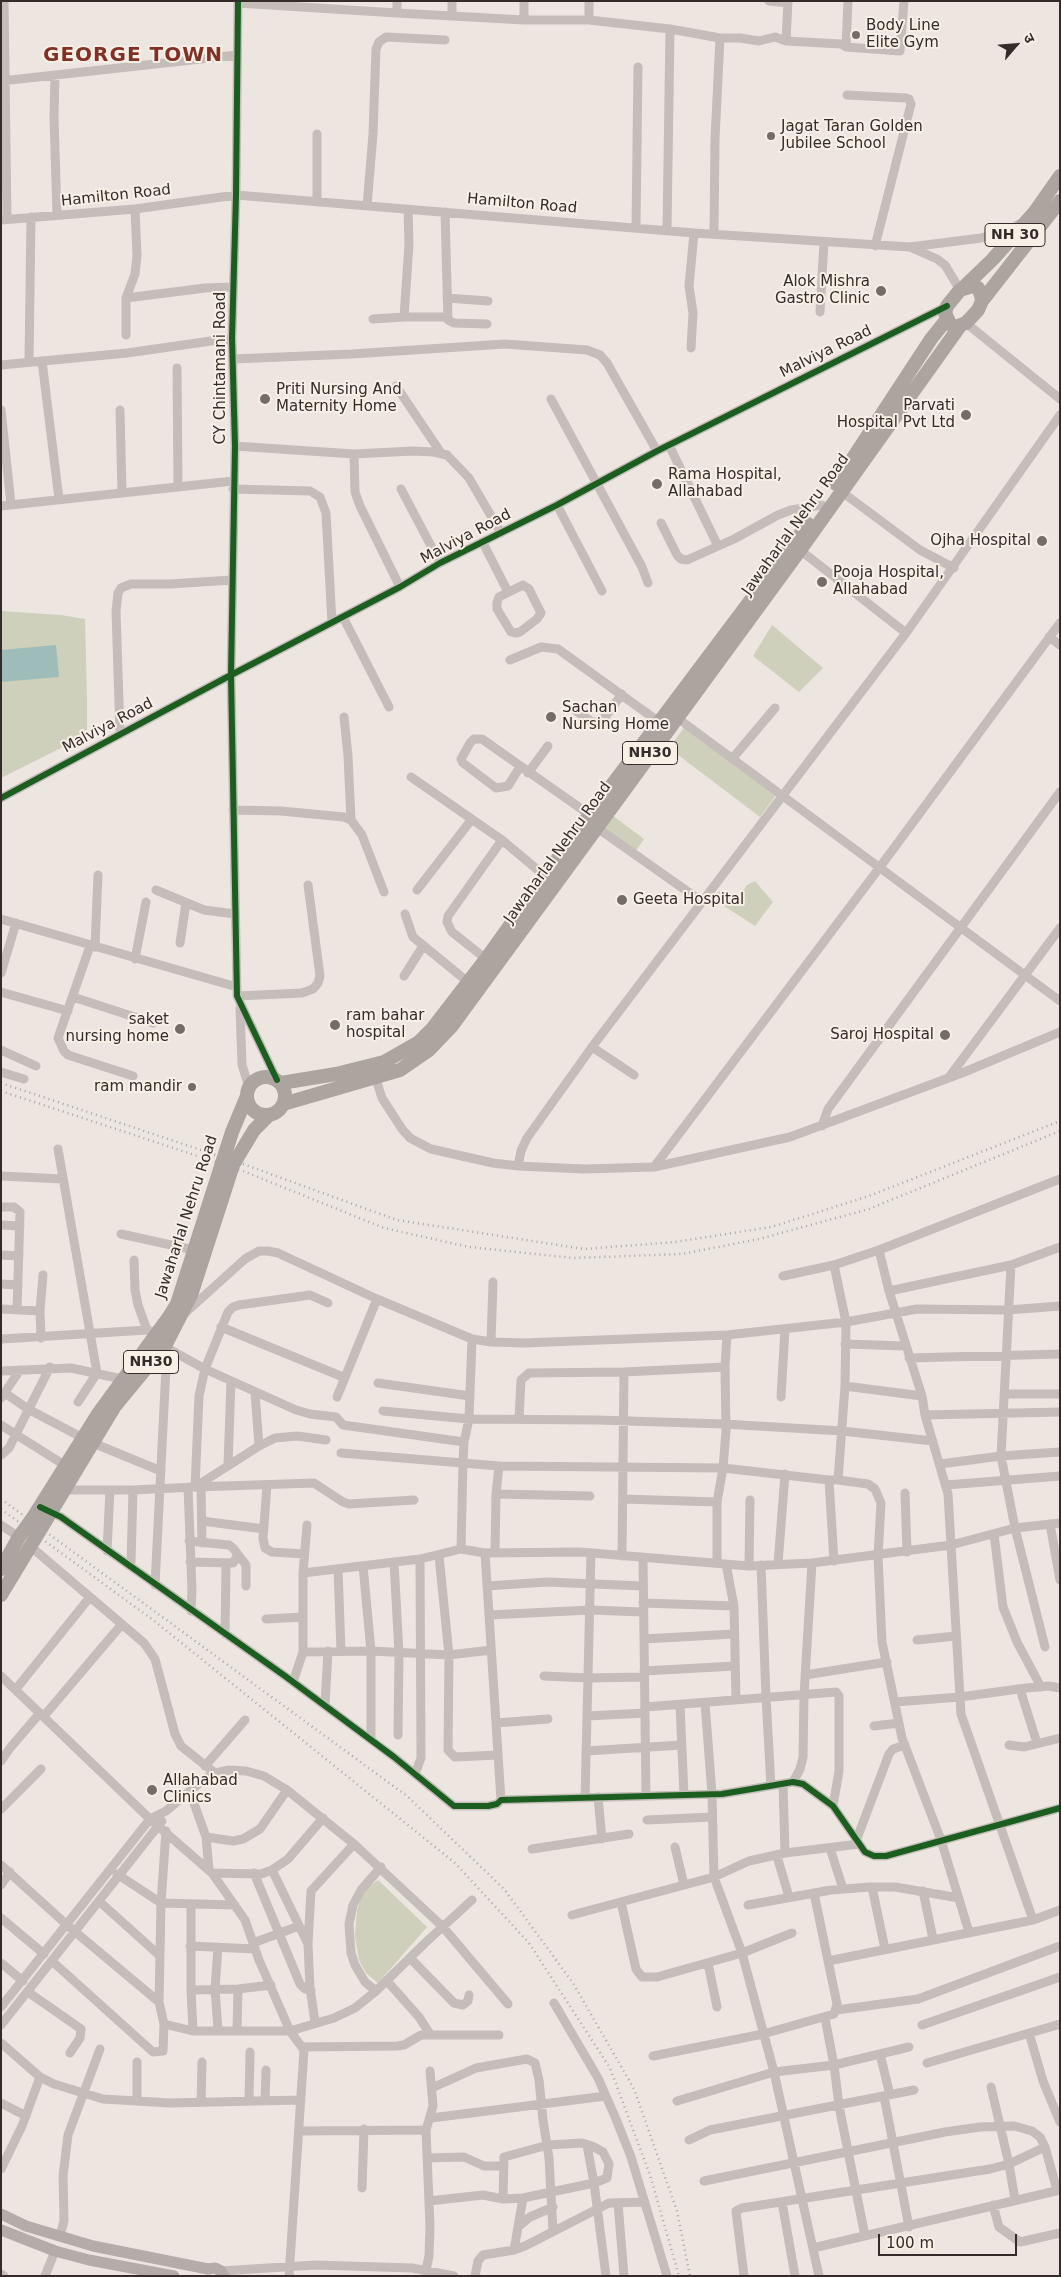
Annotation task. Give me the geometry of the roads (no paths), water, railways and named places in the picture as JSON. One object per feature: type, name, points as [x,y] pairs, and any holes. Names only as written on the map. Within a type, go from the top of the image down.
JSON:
[{"type":"highway","name":"Jawaharlal Nehru Road","points":[[1,1569],[19,1537],[64,1490],[88,1440],[122,1380],[152,1331],[176,1304],[232,1132],[248,1091],[259,1078],[268,1076],[279,1081],[336,1074],[400,1070],[419,1058],[451,1027],[659,722],[822,505],[962,289],[993,259],[1034,213],[1060,176]]},
{"type":"highway","name":"Jawaharlal Nehru Road","points":[[1,1595],[30,1546],[45,1509],[66,1466],[167,1346],[191,1296],[233,1165],[254,1130],[283,1104],[374,1072],[419,1042],[449,1008],[545,876],[593,821],[676,717],[800,550],[963,324],[978,310],[982,301],[1060,201]]},
{"type":"highway","points":[[962,289],[972,286],[978,288],[982,301]]},
{"type":"highway","points":[[947,313],[950,324],[963,324]]},
{"type":"highway","points":[[279,1081],[286,1096],[283,1104]]},
{"type":"highway","points":[[248,1091],[252,1108],[260,1114],[269,1115]]},
{"type":"main road","points":[[1,2214],[26,2226],[93,2246],[136,2254],[205,2272],[215,2268],[222,2274]]},
{"type":"main road","points":[[1,2230],[55,2251],[89,2260],[174,2276]]},
{"type":"main road","points":[[133,2268],[136,2254]]},
{"type":"street","points":[[4,1],[4,219]]},
{"type":"street","points":[[397,1],[397,13]]},
{"type":"street","points":[[452,1],[452,16]]},
{"type":"street","points":[[524,1],[524,20]]},
{"type":"street","points":[[589,1],[588,20],[670,29],[720,38],[740,38],[759,41],[774,37],[786,41],[841,44],[846,47],[900,51],[904,1]]},
{"type":"street","points":[[769,1],[788,2],[786,41]]},
{"type":"street","points":[[846,47],[848,1]]},
{"type":"street","points":[[238,2],[524,20],[585,20]]},
{"type":"street","name":"CY Chintamani Road","points":[[238,2],[232,338],[235,446],[231,675],[237,987],[242,1065],[248,1091]]},
{"type":"street","points":[[667,230],[670,29]]},
{"type":"street","points":[[367,206],[373,134],[376,49],[379,42],[386,37],[445,40]]},
{"type":"street","points":[[714,233],[715,139],[720,38]]},
{"type":"street","points":[[4,80],[237,55]]},
{"type":"street","points":[[636,227],[638,67]]},
{"type":"street","points":[[55,76],[54,117],[57,215]]},
{"type":"street","points":[[847,95],[906,98],[909,99],[911,104],[875,246]]},
{"type":"street","points":[[317,134],[317,202]]},
{"type":"street","name":"Hamilton Road","points":[[4,219],[135,209],[236,196],[694,233],[910,247],[982,238],[1011,229],[1034,213]]},
{"type":"street","points":[[126,335],[126,298],[134,274],[137,256],[135,209]]},
{"type":"street","points":[[404,317],[409,244],[408,209]]},
{"type":"street","points":[[445,212],[447,317],[449,322],[454,323],[487,324]]},
{"type":"street","points":[[29,362],[32,217]]},
{"type":"street","points":[[691,348],[693,313],[689,286],[694,233]]},
{"type":"street","points":[[820,312],[824,242]]},
{"type":"street","points":[[910,247],[937,259],[945,265],[962,289]]},
{"type":"street","points":[[126,298],[206,288],[234,287]]},
{"type":"street","points":[[446,298],[488,301]]},
{"type":"street","name":"Malviya Road","points":[[1,798],[120,733],[400,587],[440,563],[557,505],[657,450],[947,313]]},
{"type":"street","points":[[373,319],[447,317]]},
{"type":"street","points":[[963,324],[1060,399]]},
{"type":"street","points":[[1,365],[127,353],[232,338]]},
{"type":"street","points":[[233,359],[352,354],[504,344],[587,350],[600,355],[607,363],[657,450]]},
{"type":"street","points":[[42,361],[59,499]]},
{"type":"street","points":[[178,368],[178,487]]},
{"type":"street","points":[[396,386],[441,454]]},
{"type":"street","points":[[551,399],[642,567],[648,583]]},
{"type":"street","points":[[1,410],[11,504]]},
{"type":"street","points":[[120,410],[122,492]]},
{"type":"street","points":[[518,1166],[528,1138],[592,1048],[701,901],[784,796],[906,633],[954,568],[1060,415]]},
{"type":"street","points":[[669,445],[716,542]]},
{"type":"street","points":[[235,446],[354,454],[412,451],[447,455],[469,478],[501,533]]},
{"type":"street","points":[[354,454],[355,492],[400,587]]},
{"type":"street","points":[[1,506],[178,487],[233,485],[310,491],[320,497],[326,513],[332,623]]},
{"type":"street","points":[[401,489],[440,563]]},
{"type":"street","points":[[842,492],[920,550],[954,568]]},
{"type":"street","points":[[557,505],[602,591]]},
{"type":"street","points":[[661,523],[681,560],[687,560],[734,539],[778,515],[791,510],[822,505]]},
{"type":"street","points":[[482,543],[508,592]]},
{"type":"street","points":[[800,550],[906,633]]},
{"type":"street","points":[[120,733],[116,611],[120,588],[131,584],[170,584],[232,580]]},
{"type":"street","points":[[526,586],[541,611],[538,619],[520,632],[511,632],[497,608],[498,599],[508,592],[518,587],[526,586]]},
{"type":"street","points":[[342,618],[389,708]]},
{"type":"street","points":[[654,1167],[880,867],[1060,623]]},
{"type":"street","points":[[1049,637],[1060,645]]},
{"type":"street","points":[[510,660],[541,647],[551,646],[622,694],[659,722]]},
{"type":"street","points":[[576,711],[592,722],[598,722],[605,717],[622,694]]},
{"type":"street","points":[[732,758],[775,708]]},
{"type":"street","points":[[344,717],[351,820]]},
{"type":"street","points":[[676,717],[1060,1000]]},
{"type":"street","points":[[520,767],[508,786],[496,788],[463,763],[462,756],[474,739],[482,739],[520,767],[593,821],[701,901]]},
{"type":"street","points":[[528,773],[548,746]]},
{"type":"street","points":[[411,776],[502,840],[545,876]]},
{"type":"street","points":[[822,1126],[828,1109],[1060,792]]},
{"type":"street","points":[[233,810],[290,812],[344,817],[351,820],[359,828],[384,892]]},
{"type":"street","points":[[417,890],[472,819]]},
{"type":"street","points":[[486,959],[452,932],[447,922],[448,916],[502,840]]},
{"type":"street","points":[[98,874],[93,947],[58,1038],[68,1055],[133,1076]]},
{"type":"street","points":[[279,1081],[238,1001],[302,993],[313,989],[318,983],[320,976],[308,885]]},
{"type":"street","points":[[156,890],[204,910],[235,914]]},
{"type":"street","points":[[135,959],[146,902]]},
{"type":"street","points":[[180,943],[186,903]]},
{"type":"street","points":[[405,914],[413,937],[468,982]]},
{"type":"street","points":[[1,920],[237,987]]},
{"type":"street","points":[[1,973],[16,923]]},
{"type":"street","points":[[950,1076],[1060,928]]},
{"type":"street","points":[[404,976],[422,946]]},
{"type":"street","points":[[1,992],[68,1011]]},
{"type":"street","points":[[73,997],[153,1023]]},
{"type":"street","points":[[374,1072],[382,1098],[394,1118],[410,1138],[431,1149],[493,1163],[518,1166],[584,1169],[654,1167],[790,1137],[962,1073],[1060,1032]]},
{"type":"street","points":[[592,1048],[634,1075]]},
{"type":"street","points":[[1,1050],[36,1066]]},
{"type":"street","points":[[1,1072],[24,1080]]},
{"type":"street","points":[[58,1149],[97,1373],[78,1402]]},
{"type":"street","points":[[1,1176],[63,1179]]},
{"type":"street","points":[[783,1276],[834,1265],[879,1250],[1060,1179]]},
{"type":"street","points":[[1,1206],[17,1209],[20,1218],[17,1310]]},
{"type":"street","points":[[1,1225],[20,1226]]},
{"type":"street","points":[[121,1234],[194,1250]]},
{"type":"street","points":[[889,1291],[1011,1265],[1060,1247]]},
{"type":"street","points":[[879,1250],[905,1346],[922,1396],[925,1415],[948,1494],[961,1714],[1033,1920]]},
{"type":"street","points":[[179,1319],[245,1259],[260,1251],[278,1253],[377,1299],[472,1339],[491,1342],[524,1343],[727,1334],[846,1322],[895,1311],[917,1309],[1008,1310],[1060,1306]]},
{"type":"street","points":[[1,1255],[19,1256]]},
{"type":"street","points":[[134,1260],[135,1290],[152,1331],[167,1346],[205,1369],[296,1410],[310,1414],[336,1417],[343,1425],[464,1442]]},
{"type":"street","points":[[834,1265],[846,1322],[842,1432],[833,1480],[834,1560]]},
{"type":"street","points":[[1011,1265],[1001,1456],[1015,1528],[1045,1647]]},
{"type":"street","points":[[41,1338],[40,1311],[43,1275]]},
{"type":"street","points":[[491,1342],[493,1282]]},
{"type":"street","points":[[1,1284],[18,1285]]},
{"type":"street","points":[[191,1611],[192,1590],[189,1541],[195,1487],[199,1396],[205,1369],[220,1327],[233,1307],[310,1295],[328,1303]]},
{"type":"street","points":[[336,1397],[377,1299]]},
{"type":"street","points":[[1,1309],[40,1311]]},
{"type":"street","points":[[220,1327],[343,1377]]},
{"type":"street","points":[[781,1397],[786,1329]]},
{"type":"street","points":[[1,1338],[41,1338],[90,1333],[152,1331]]},
{"type":"street","points":[[727,1334],[723,1468],[717,1502],[722,1564],[734,1606],[736,1700]]},
{"type":"street","points":[[461,1549],[464,1442],[469,1419],[472,1339]]},
{"type":"street","points":[[845,1344],[905,1346]]},
{"type":"street","points":[[155,1585],[167,1346]]},
{"type":"street","points":[[909,1358],[1060,1354]]},
{"type":"street","points":[[1,1371],[50,1367],[71,1368],[122,1380]]},
{"type":"street","points":[[1,1455],[9,1448],[50,1367]]},
{"type":"street","points":[[519,1419],[521,1380],[529,1373],[624,1372],[725,1367]]},
{"type":"street","points":[[20,1370],[3,1396],[88,1440],[161,1471]]},
{"type":"street","points":[[622,1556],[624,1372]]},
{"type":"street","points":[[228,1465],[231,1382]]},
{"type":"street","points":[[378,1383],[470,1396]]},
{"type":"street","points":[[845,1386],[922,1396]]},
{"type":"street","points":[[255,1393],[259,1446]]},
{"type":"street","points":[[1004,1394],[1060,1394]]},
{"type":"street","points":[[383,1411],[469,1419],[623,1420],[724,1424],[842,1432],[933,1441]]},
{"type":"street","points":[[925,1415],[1060,1412]]},
{"type":"street","points":[[1,1425],[66,1466]]},
{"type":"street","points":[[195,1487],[259,1446],[275,1438],[298,1436],[326,1440]]},
{"type":"street","points":[[940,1464],[1001,1456],[1060,1452]]},
{"type":"street","points":[[341,1453],[499,1466],[723,1468],[868,1484],[875,1489],[881,1503],[878,1556],[882,1642],[886,1662],[905,1745],[941,1840],[969,1932]]},
{"type":"street","points":[[495,1553],[496,1494],[499,1466]]},
{"type":"street","points":[[778,1564],[785,1474]]},
{"type":"street","points":[[946,1485],[1060,1476]]},
{"type":"street","points":[[64,1490],[134,1490],[161,1487],[314,1483],[343,1502],[356,1505],[414,1500]]},
{"type":"street","points":[[267,1485],[263,1545],[268,1551],[304,1554]]},
{"type":"street","points":[[195,1487],[202,1521],[202,1543]]},
{"type":"street","points":[[107,1551],[110,1490]]},
{"type":"street","points":[[132,1562],[134,1490]]},
{"type":"street","points":[[905,1493],[907,1552]]},
{"type":"street","points":[[496,1494],[590,1496]]},
{"type":"street","points":[[623,1499],[717,1502]]},
{"type":"street","points":[[749,1566],[750,1500]]},
{"type":"street","points":[[45,1509],[61,1518],[325,1705],[416,1774],[454,1806],[488,1806],[497,1804],[501,1800],[712,1794],[793,1782],[811,1788],[833,1806],[865,1852],[874,1856],[886,1856],[1060,1808]]},
{"type":"street","points":[[202,1521],[264,1529]]},
{"type":"street","points":[[303,1573],[420,1559],[439,1556],[461,1549],[485,1553],[591,1553],[749,1566],[812,1563],[951,1546],[1015,1528],[1060,1523]]},
{"type":"street","points":[[1050,1524],[1060,1580]]},
{"type":"street","points":[[1,1525],[19,1537]]},
{"type":"street","points":[[293,1682],[303,1652],[303,1573],[307,1525]]},
{"type":"street","points":[[994,1534],[1004,1607],[1017,1642],[1041,1687]]},
{"type":"street","points":[[189,1541],[229,1545],[246,1565],[246,1586]]},
{"type":"street","points":[[30,1546],[144,1644],[155,1659],[175,1734],[186,1752],[215,1773]]},
{"type":"street","points":[[485,1553],[501,1800]]},
{"type":"street","points":[[585,1798],[591,1553]]},
{"type":"street","points":[[190,1562],[226,1564],[235,1562],[238,1555]]},
{"type":"street","points":[[439,1556],[449,1655],[448,1750],[455,1757],[498,1755]]},
{"type":"street","points":[[643,1557],[646,1796]]},
{"type":"street","points":[[416,1774],[421,1758],[422,1654],[420,1559]]},
{"type":"street","points":[[394,1562],[399,1653],[398,1735]]},
{"type":"street","points":[[793,1782],[800,1769],[803,1757],[804,1696],[812,1563]]},
{"type":"street","points":[[224,1634],[227,1603],[226,1564]]},
{"type":"street","points":[[761,1565],[771,1786]]},
{"type":"street","points":[[364,1566],[371,1651],[371,1740]]},
{"type":"street","points":[[338,1569],[341,1651]]},
{"type":"street","points":[[487,1586],[547,1582],[643,1586]]},
{"type":"street","points":[[16,1690],[90,1597]]},
{"type":"street","points":[[489,1615],[643,1607],[734,1606]]},
{"type":"street","points":[[266,1619],[303,1617]]},
{"type":"street","points":[[1,1760],[122,1624]]},
{"type":"street","points":[[644,1639],[734,1634]]},
{"type":"street","points":[[917,1640],[956,1636]]},
{"type":"street","points":[[303,1652],[371,1651],[449,1655],[491,1650]]},
{"type":"street","points":[[325,1705],[328,1651]]},
{"type":"street","points":[[805,1675],[886,1662]]},
{"type":"street","points":[[544,1676],[588,1678],[735,1666]]},
{"type":"street","points":[[1,1676],[150,1819],[210,1871],[245,1920],[290,2031],[304,2050],[289,2272]]},
{"type":"street","points":[[895,1702],[960,1697],[1041,1687],[1060,1688]]},
{"type":"street","points":[[1020,1689],[1037,1743]]},
{"type":"street","points":[[587,1716],[680,1705],[834,1692],[839,1696],[839,1771],[833,1806]]},
{"type":"street","points":[[705,1703],[712,1794],[714,1878],[742,1953],[774,2072],[819,2276]]},
{"type":"street","points":[[680,1705],[680,1745],[684,1795]]},
{"type":"street","points":[[496,1723],[548,1719]]},
{"type":"street","points":[[205,1766],[245,1720]]},
{"type":"street","points":[[874,1726],[899,1723]]},
{"type":"street","points":[[1009,1744],[1024,1747],[1060,1738]]},
{"type":"street","points":[[1,1741],[10,1748]]},
{"type":"street","points":[[586,1751],[680,1745]]},
{"type":"street","points":[[858,1843],[889,1754],[893,1749],[905,1745]]},
{"type":"street","points":[[1,1809],[41,1769]]},
{"type":"street","points":[[1,2007],[150,1819],[166,1812],[203,1780],[215,1773],[229,1770],[246,1771],[264,1776],[287,1790],[354,1844],[381,1867],[443,1927],[508,2004]]},
{"type":"street","points":[[783,1784],[781,1855],[789,1897]]},
{"type":"street","points":[[206,1837],[234,1841],[253,1834],[267,1819],[287,1790]]},
{"type":"street","points":[[190,1792],[206,1837],[210,1871]]},
{"type":"street","points":[[598,1797],[602,1839]]},
{"type":"street","points":[[53,1962],[153,2052],[163,2051],[164,2024],[159,2002],[163,1829],[166,1812]]},
{"type":"street","points":[[647,1820],[712,1817]]},
{"type":"street","points":[[210,1871],[254,1873],[272,1870],[288,1859],[323,1818]]},
{"type":"street","points":[[1,2025],[120,1876],[163,1829]]},
{"type":"street","points":[[532,1849],[629,1834]]},
{"type":"street","points":[[572,1915],[714,1878],[749,1861],[858,1843]]},
{"type":"street","points":[[315,2022],[308,1944],[311,1891],[354,1844]]},
{"type":"street","points":[[675,1847],[684,1885]]},
{"type":"street","points":[[830,1848],[843,1889]]},
{"type":"street","points":[[1,1865],[67,1925],[159,2002]]},
{"type":"street","points":[[376,1991],[365,1982],[354,1965],[351,1953],[349,1924],[353,1905],[361,1890],[381,1867]]},
{"type":"street","points":[[111,1870],[161,1903],[235,1905]]},
{"type":"street","points":[[272,1870],[308,1944]]},
{"type":"street","points":[[1,1886],[10,1872]]},
{"type":"street","points":[[254,1873],[300,1984],[311,1990]]},
{"type":"street","points":[[748,1905],[814,1893],[872,1887],[895,1887],[959,1898]]},
{"type":"street","points":[[872,1887],[885,1949]]},
{"type":"street","points":[[923,1891],[933,1939]]},
{"type":"street","points":[[814,1893],[837,2010]]},
{"type":"street","points":[[164,2024],[194,2031],[238,2029],[290,2031],[315,2022],[334,2018],[355,2008],[376,1991],[472,1900]]},
{"type":"street","points":[[100,1902],[160,1956]]},
{"type":"street","points":[[621,1902],[636,1969],[642,1977],[657,1977],[742,1953],[792,1933]]},
{"type":"street","points":[[191,1904],[191,1990],[194,2031]]},
{"type":"street","points":[[828,1961],[1033,1920],[1060,1910]]},
{"type":"street","points":[[1,1918],[44,1954]]},
{"type":"street","points":[[190,1946],[254,1946],[299,1926]]},
{"type":"street","points":[[653,2056],[763,2034],[825,2018],[834,2014],[837,2010],[918,1999],[1060,1946]]},
{"type":"street","points":[[218,1947],[215,1989],[218,2030]]},
{"type":"street","points":[[410,1958],[454,2003],[463,2005],[468,2001],[469,1995]]},
{"type":"street","points":[[708,1962],[717,2007]]},
{"type":"street","points":[[1,1963],[23,1981]]},
{"type":"street","points":[[922,2024],[1060,1977]]},
{"type":"street","points":[[387,1981],[420,2017],[430,2034]]},
{"type":"street","points":[[191,1990],[238,1989],[271,1985]]},
{"type":"street","points":[[238,1989],[238,2029]]},
{"type":"street","points":[[28,1992],[81,2029],[80,2038],[70,2053]]},
{"type":"street","points":[[554,2003],[575,2036],[606,2096],[631,2157],[667,2276]]},
{"type":"street","points":[[825,2018],[847,2151],[865,2236]]},
{"type":"street","points":[[927,2063],[1060,2024]]},
{"type":"street","points":[[1030,2033],[1043,2081],[1060,2122]]},
{"type":"street","points":[[302,2047],[397,2046],[404,2045],[417,2036],[430,2034],[499,2035]]},
{"type":"street","points":[[1,2044],[40,2077],[54,2084],[103,2099],[201,2102],[301,2100]]},
{"type":"street","points":[[677,2101],[774,2072],[834,2065],[909,2047]]},
{"type":"street","points":[[60,2236],[64,2221],[64,2155],[68,2135],[100,2050]]},
{"type":"street","points":[[249,2101],[250,2052]]},
{"type":"street","points":[[880,2054],[909,2226]]},
{"type":"street","points":[[432,2088],[468,2071],[527,2059],[535,2063],[538,2071],[541,2106],[548,2145],[553,2231]]},
{"type":"street","points":[[137,2062],[137,2101]]},
{"type":"street","points":[[201,2102],[202,2062]]},
{"type":"street","points":[[265,2100],[266,2070]]},
{"type":"street","points":[[426,2270],[429,2256],[429,2201],[426,2130],[433,2106],[430,2071]]},
{"type":"street","points":[[1,2168],[26,2116],[40,2077]]},
{"type":"street","points":[[249,2081],[266,2083]]},
{"type":"street","points":[[991,2087],[1001,2126],[1015,2200]]},
{"type":"street","points":[[689,2140],[710,2130],[914,2090]]},
{"type":"street","points":[[431,2118],[541,2106],[606,2096]]},
{"type":"street","points":[[2,2107],[26,2116]]},
{"type":"street","points":[[704,2181],[945,2132],[1001,2126],[1014,2126],[1032,2131],[1040,2137],[1045,2147],[1059,2190],[813,2248]]},
{"type":"street","points":[[362,2188],[364,2129]]},
{"type":"street","points":[[299,2131],[426,2130]]},
{"type":"street","points":[[429,2201],[484,2195],[502,2199],[523,2198],[594,2183],[607,2178],[609,2175],[608,2164],[603,2152],[587,2145],[571,2142],[548,2145],[506,2155],[502,2166],[502,2199]]},
{"type":"street","points":[[587,2145],[606,2276]]},
{"type":"street","points":[[744,2276],[736,2211],[742,2208],[857,2192],[990,2170],[1009,2164],[1045,2147]]},
{"type":"street","points":[[427,2158],[464,2157],[484,2166],[502,2166]]},
{"type":"street","points":[[514,2250],[523,2198]]},
{"type":"street","points":[[475,2276],[478,2261],[484,2255],[514,2250],[609,2203],[645,2202]]},
{"type":"street","points":[[782,2202],[795,2276]]},
{"type":"street","points":[[618,2203],[624,2276]]},
{"type":"street","points":[[993,2205],[999,2227],[1020,2242],[1060,2233]]},
{"type":"street","points":[[519,2226],[530,2217],[553,2207]]},
{"type":"street","points":[[44,2276],[55,2251]]},
{"type":"street","points":[[222,2274],[289,2272],[315,2265],[412,2268],[454,2276]]},
{"type":"water","points":[[56,645],[59,677],[1,682],[1,650]]},
{"type":"railway","points":[[1,1083],[222,1157]]},
{"type":"railway","points":[[1,1091],[243,1171],[384,1228],[469,1247],[573,1258],[682,1254],[759,1239],[869,1209],[1060,1131]]},
{"type":"railway","points":[[243,1164],[397,1220],[584,1249],[675,1242],[771,1227],[869,1196],[1060,1121]]},
{"type":"railway","points":[[1,1499],[407,1796],[504,1889],[573,1983],[634,2089],[677,2211],[690,2276]]},
{"type":"railway","points":[[1,1509],[153,1620],[455,1863],[529,1943],[610,2068],[650,2175],[679,2276]]},
{"type":"place","name":"Body Line Elite Gym","points":[[856,35]]},
{"type":"place","name":"Jagat Taran Golden Jubilee School","points":[[771,136]]},
{"type":"place","name":"Alok Mishra Gastro Clinic","points":[[881,291]]},
{"type":"place","name":"Priti Nursing And Maternity Home","points":[[265,399]]},
{"type":"place","name":"Parvati Hospital Pvt Ltd","points":[[966,415]]},
{"type":"place","name":"Rama Hospital, Allahabad","points":[[657,484]]},
{"type":"place","name":"Ojha Hospital","points":[[1042,541]]},
{"type":"place","name":"Pooja Hospital, Allahabad","points":[[822,582]]},
{"type":"place","name":"Sachan Nursing Home","points":[[551,717]]},
{"type":"place","name":"Geeta Hospital","points":[[622,900]]},
{"type":"place","name":"ram bahar hospital","points":[[335,1025]]},
{"type":"place","name":"saket nursing home","points":[[180,1029]]},
{"type":"place","name":"Saroj Hospital","points":[[945,1035]]},
{"type":"place","name":"ram mandir","points":[[192,1087]]},
{"type":"place","name":"Allahabad Clinics","points":[[152,1790]]},
{"type":"district","name":"GEORGE TOWN","points":[[133,56]]}]
